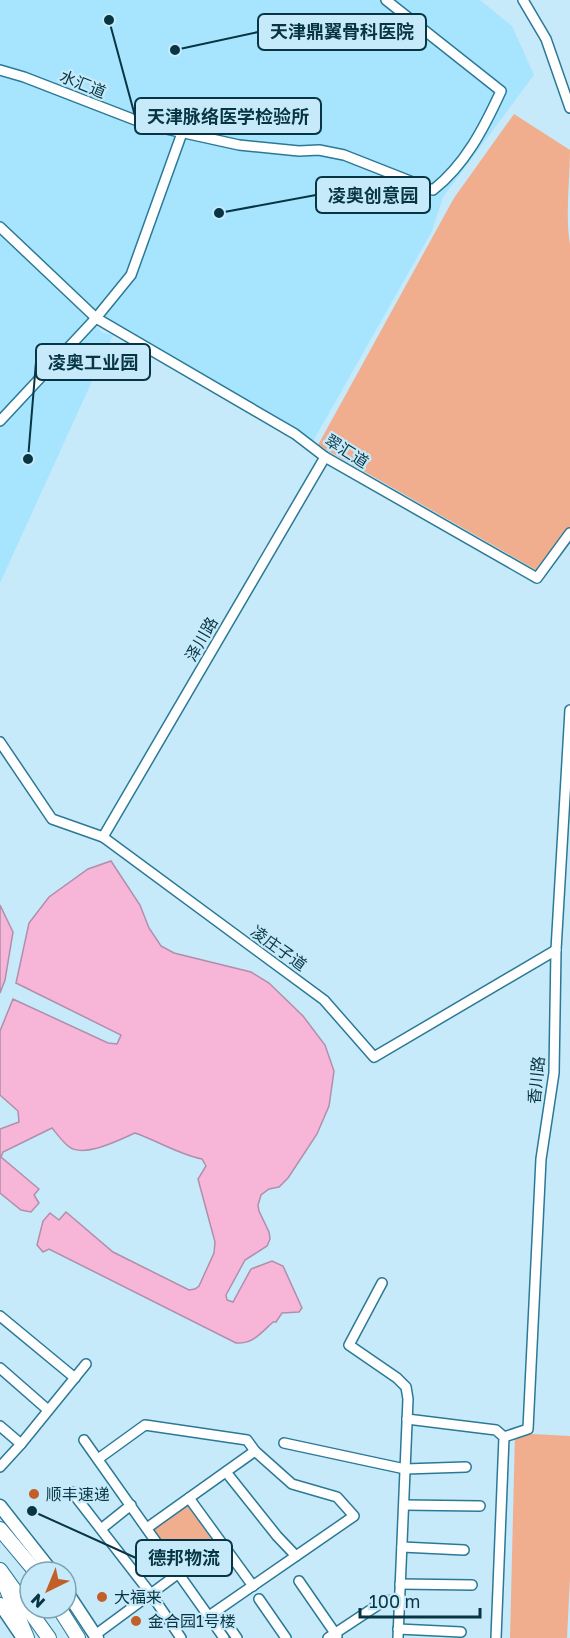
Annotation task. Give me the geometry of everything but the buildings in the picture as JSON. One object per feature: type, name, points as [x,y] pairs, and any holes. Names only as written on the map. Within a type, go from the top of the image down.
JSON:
[{"type":"highway","points":[[0,1529],[26,1560]]},
{"type":"highway","points":[[0,1571],[25,1638]]},
{"type":"highway","points":[[0,1571],[49,1638]]},
{"type":"highway","points":[[67,1620],[78,1638]]},
{"type":"main road","points":[[0,1506],[43,1560]]},
{"type":"main road","points":[[0,1604],[25,1638]]},
{"type":"main road","points":[[78,1609],[96,1636]]},
{"type":"street","name":"水汇道","points":[[0,70],[24,77],[148,126],[239,145],[299,151],[318,150],[344,155],[433,190],[448,178],[481,133],[501,91],[386,0]]},
{"type":"street","points":[[523,0],[546,39],[570,108]]},
{"type":"street","points":[[0,421],[96,318],[131,275],[182,133]]},
{"type":"street","name":"翠汇道","points":[[0,227],[96,318],[295,434],[325,457],[537,578],[570,533]]},
{"type":"street","name":"泽川路","points":[[103,837],[325,457]]},
{"type":"street","name":"香川路","points":[[504,1437],[528,1429],[541,1159],[554,1073],[556,950],[570,710]]},
{"type":"street","name":"凌庄子道","points":[[0,742],[52,819],[103,837],[324,1000],[374,1057],[556,950]]},
{"type":"street","points":[[382,1282],[349,1346],[397,1378],[406,1387],[408,1399],[398,1633],[461,1632]]},
{"type":"street","points":[[0,1316],[75,1378]]},
{"type":"street","points":[[0,1467],[87,1364]]},
{"type":"street","points":[[0,1368],[48,1410]]},
{"type":"street","points":[[407,1419],[496,1430],[504,1437],[496,1638]]},
{"type":"street","points":[[98,1460],[145,1425],[246,1440],[292,1484],[337,1497],[354,1516],[209,1616]]},
{"type":"street","points":[[0,1426],[21,1444]]},
{"type":"street","points":[[84,1440],[224,1638]]},
{"type":"street","points":[[284,1443],[405,1469],[466,1467]]},
{"type":"street","points":[[147,1528],[255,1451]]},
{"type":"street","points":[[226,1472],[296,1556]]},
{"type":"street","points":[[72,1492],[182,1638]]},
{"type":"street","points":[[189,1498],[253,1586]]},
{"type":"street","points":[[404,1504],[480,1506]]},
{"type":"street","points":[[101,1529],[131,1505]]},
{"type":"street","points":[[402,1547],[464,1550]]},
{"type":"street","points":[[96,1636],[179,1573]]},
{"type":"street","points":[[299,1581],[333,1636],[384,1601],[399,1600]]},
{"type":"street","points":[[400,1584],[472,1585]]},
{"type":"street","points":[[259,1599],[286,1638]]},
{"type":"street","points":[[223,1618],[237,1638]]},
{"type":"shaded area","points":[[0,0],[480,0],[512,26],[534,75],[443,197],[432,231],[312,443],[103,323],[0,229]]},
{"type":"shaded area","points":[[514,114],[570,150],[568,209],[570,527],[536,570],[318,445],[454,198]]},
{"type":"shaded area","points":[[0,236],[103,333],[113,335],[0,583]]},
{"type":"shaded area","points":[[111,861],[140,905],[149,928],[161,946],[174,953],[251,972],[269,983],[303,1016],[325,1045],[334,1071],[329,1106],[317,1134],[288,1178],[279,1187],[269,1189],[261,1195],[258,1205],[269,1232],[270,1239],[267,1246],[245,1260],[226,1295],[227,1300],[233,1302],[251,1269],[272,1261],[283,1266],[302,1308],[299,1312],[282,1313],[276,1322],[247,1342],[236,1343],[49,1249],[43,1252],[37,1245],[43,1221],[50,1213],[59,1220],[66,1212],[113,1252],[189,1290],[195,1289],[199,1286],[214,1253],[215,1242],[198,1179],[206,1166],[202,1159],[135,1133],[101,1147],[75,1149],[68,1146],[52,1128],[3,1152],[1,1157],[39,1189],[34,1195],[39,1203],[31,1212],[21,1210],[0,1193],[0,1129],[19,1122],[18,1111],[0,1095],[0,1031],[13,999],[108,1043],[117,1044],[121,1035],[16,983],[29,923],[49,897],[88,869]]},
{"type":"shaded area","points":[[0,905],[13,932],[5,980],[0,993]]},
{"type":"shaded area","points":[[515,1433],[570,1436],[570,1578],[567,1638],[510,1638]]},
{"type":"shaded area","points":[[188,1505],[220,1552],[185,1576],[153,1529]]},
{"type":"place","name":"天津脉络医学检验所","points":[[109,20]]},
{"type":"place","name":"天津鼎翼骨科医院","points":[[175,50]]},
{"type":"place","name":"凌奥创意园","points":[[219,213]]},
{"type":"place","name":"凌奥工业园","points":[[28,459]]},
{"type":"place","name":"顺丰速递","points":[[34,1494]]},
{"type":"place","name":"德邦物流","points":[[32,1511]]},
{"type":"place","name":"大福来","points":[[102,1597]]},
{"type":"place","name":"金合园1号楼","points":[[136,1621]]}]
